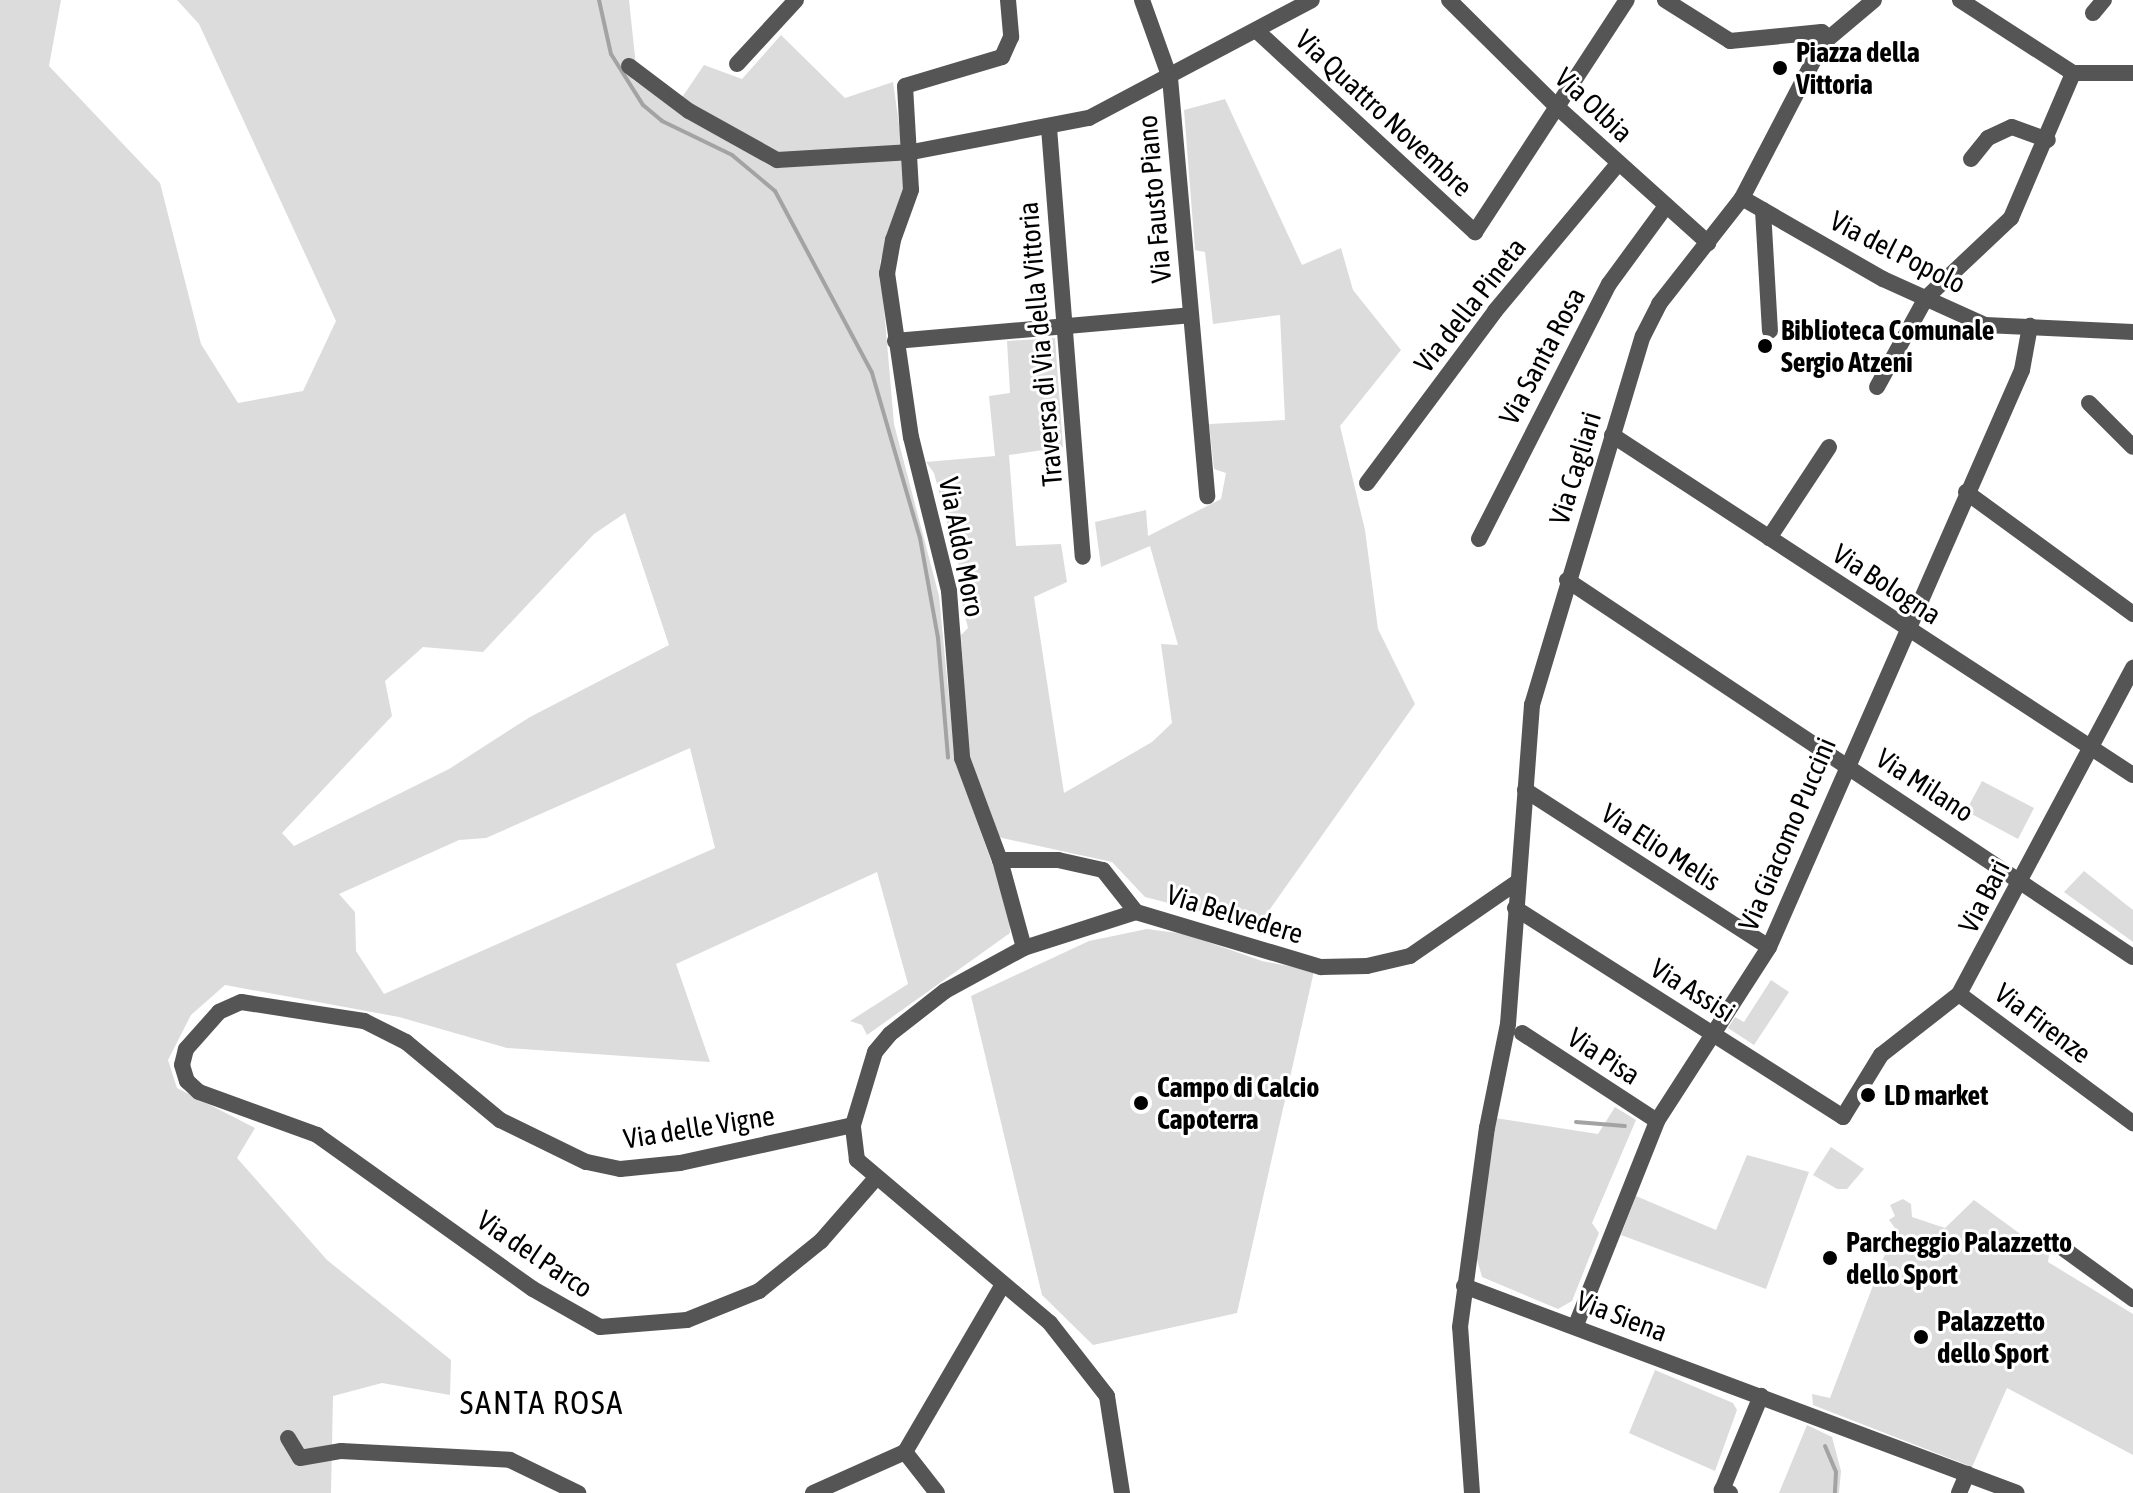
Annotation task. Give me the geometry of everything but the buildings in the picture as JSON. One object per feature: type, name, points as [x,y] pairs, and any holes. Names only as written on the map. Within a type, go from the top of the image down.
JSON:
[{"type":"street","points":[[737,64],[796,0]]},
{"type":"street","name":"Via Aldo Moro","points":[[1008,0],[1011,37],[1002,57],[905,86],[912,152],[911,190],[893,240],[887,273],[911,437],[949,591],[962,758],[1000,860],[1024,948]]},
{"type":"street","name":"Via Fausto Piano","points":[[1142,0],[1170,78],[1207,496]]},
{"type":"street","name":"Via Olbia","points":[[1449,0],[1556,106],[1708,243]]},
{"type":"street","points":[[1556,106],[1627,0]]},
{"type":"street","points":[[1665,0],[1730,41],[1822,32],[1827,37]]},
{"type":"street","name":"Via Cagliari","points":[[1472,1493],[1460,1327],[1464,1286],[1508,1024],[1516,883],[1532,705],[1567,580],[1643,336],[1659,304],[1742,198],[1827,37],[1874,0]]},
{"type":"street","points":[[1960,0],[2073,73],[2133,73]]},
{"type":"street","points":[[629,66],[689,111],[777,160],[912,152],[1049,128],[1112,109],[1257,31],[1304,2]]},
{"type":"street","name":"Via Quattro Novembre","points":[[1257,31],[1475,232],[1556,106]]},
{"type":"street","points":[[1877,387],[1926,298],[2011,218],[2048,140],[2073,73]]},
{"type":"street","points":[[1971,159],[1988,138],[2012,127],[2048,140]]},
{"type":"street","name":"Traversa di Via della Vittoria","points":[[1049,128],[1062,326],[1083,557]]},
{"type":"street","name":"Via della Pineta","points":[[1367,483],[1495,311],[1618,164]]},
{"type":"street","name":"Via del Popolo","points":[[1742,198],[1883,279],[1995,325],[2133,332]]},
{"type":"street","name":"Via Santa Rosa","points":[[1479,539],[1609,284],[1666,206]]},
{"type":"street","points":[[1763,210],[1770,331]]},
{"type":"street","name":"Via Fausto Piano","points":[[895,341],[1190,315]]},
{"type":"street","points":[[1995,325],[2025,352]]},
{"type":"street","name":"Via Giacomo Puccini","points":[[1576,1325],[1657,1121],[1769,947],[1905,627],[2022,370],[2030,326]]},
{"type":"street","points":[[2089,403],[2133,447]]},
{"type":"street","name":"Via Bologna","points":[[1612,435],[2133,775]]},
{"type":"street","points":[[1769,538],[1829,447]]},
{"type":"street","points":[[1966,492],[2133,614]]},
{"type":"street","name":"Via Milano","points":[[1567,580],[2021,879],[2133,957]]},
{"type":"street","name":"Via Bari","points":[[1843,1117],[1881,1055],[1959,994],[2133,668]]},
{"type":"street","name":"Via Elio Melis","points":[[1525,790],[1769,947]]},
{"type":"street","points":[[1000,860],[1058,860],[1103,870],[1136,912]]},
{"type":"street","name":"Via Belvedere","points":[[1122,1493],[1107,1396],[1050,1323],[875,1179],[857,1160],[853,1125],[875,1052],[890,1034],[945,991],[1024,948],[1136,912],[1321,967],[1367,966],[1410,956],[1516,883]]},
{"type":"street","name":"Via Assisi","points":[[1515,908],[1843,1117]]},
{"type":"street","name":"Via Firenze","points":[[1959,994],[2133,1123]]},
{"type":"street","name":"Via delle Vigne","points":[[199,1092],[183,1074],[186,1049],[219,1012],[241,1002],[364,1021],[406,1042],[500,1120],[586,1162],[620,1169],[680,1163],[853,1125]]},
{"type":"street","name":"Via Pisa","points":[[1522,1033],[1657,1121]]},
{"type":"street","name":"Via del Parco","points":[[199,1092],[317,1135],[533,1289],[600,1327],[687,1320],[759,1291],[821,1241],[875,1179]]},
{"type":"street","points":[[2057,1244],[2133,1299]]},
{"type":"street","points":[[813,1493],[905,1452],[1003,1284]]},
{"type":"street","name":"Via Siena","points":[[1464,1286],[1576,1325],[2017,1493]]},
{"type":"street","points":[[1730,1493],[1722,1490],[1761,1396]]},
{"type":"street","points":[[288,1438],[300,1458],[341,1451],[510,1460],[578,1493]]},
{"type":"street","points":[[905,1452],[937,1493]]},
{"type":"street","points":[[1959,1493],[1967,1474]]},
{"type":"shaded area","points":[[0,0],[61,0],[49,66],[160,183],[201,344],[238,403],[303,391],[336,321],[199,24],[177,0],[629,0],[636,66],[629,72],[632,79],[674,109],[704,65],[742,79],[781,35],[845,98],[893,82],[907,180],[880,262],[894,424],[939,596],[955,761],[1009,910],[1010,933],[867,1035],[862,1025],[850,1021],[908,984],[877,872],[676,964],[710,1062],[507,1048],[399,1017],[225,985],[191,1015],[168,1060],[177,1088],[255,1128],[237,1158],[327,1260],[451,1360],[450,1395],[382,1383],[333,1396],[331,1493],[0,1493]],"holes":[[[625,513],[669,645],[530,717],[449,769],[294,846],[282,833],[392,716],[385,681],[423,647],[483,652],[594,534]],[[690,748],[715,848],[384,994],[356,951],[355,912],[339,894],[459,840],[486,838]]]},
{"type":"shaded area","points":[[1225,99],[1302,265],[1341,248],[1353,290],[1401,350],[1340,426],[1365,530],[1378,629],[1415,704],[1258,926],[1145,897],[1112,862],[998,837],[968,752],[961,635],[968,628],[958,587],[963,582],[934,473],[926,462],[995,456],[989,396],[1010,393],[1007,341],[1055,338],[1063,447],[1009,455],[1016,546],[1061,544],[1067,582],[1034,597],[1064,793],[1152,742],[1172,723],[1161,644],[1178,645],[1150,546],[1101,567],[1095,522],[1146,510],[1148,536],[1221,499],[1226,473],[1214,469],[1209,424],[1285,420],[1280,315],[1213,324],[1205,252],[1195,250],[1184,110]]},
{"type":"shaded area","points":[[1982,781],[2034,808],[2018,839],[1966,811]]},
{"type":"shaded area","points":[[2084,871],[2133,910],[2133,942],[2064,892]]},
{"type":"shaded area","name":"Campo di Calcio Capoterra","points":[[1147,929],[1185,934],[1262,961],[1314,971],[1237,1313],[1093,1345],[1042,1295],[971,996],[1089,941]]},
{"type":"shaded area","points":[[1771,980],[1789,992],[1754,1045],[1728,1028],[1735,1017],[1744,1022]]},
{"type":"shaded area","points":[[1615,1107],[1636,1120],[1592,1223],[1599,1233],[1572,1301],[1558,1309],[1482,1277],[1476,1256],[1495,1118],[1598,1134]]},
{"type":"shaded area","points":[[1831,1147],[1864,1169],[1847,1189],[1837,1189],[1813,1175]]},
{"type":"shaded area","points":[[1747,1155],[1809,1172],[1766,1289],[1621,1235],[1636,1196],[1716,1230]]},
{"type":"shaded area","points":[[1903,1199],[1911,1204],[1912,1217],[1945,1228],[1974,1200],[2049,1255],[2048,1262],[2133,1314],[2133,1455],[2007,1388],[1972,1467],[1813,1405],[1812,1394],[1830,1398],[1895,1228],[1889,1220],[1895,1216],[1890,1205]]},
{"type":"shaded area","points":[[1655,1370],[1733,1403],[1737,1410],[1715,1471],[1629,1433]]},
{"type":"shaded area","points":[[1807,1425],[1832,1437],[1841,1471],[1839,1493],[1779,1493]]},
{"type":"waterway","points":[[599,0],[611,54],[643,105],[662,121],[732,155],[775,191],[872,373],[920,538],[938,638],[948,758]]},
{"type":"waterway","points":[[1576,1122],[1625,1126]]},
{"type":"waterway","points":[[1825,1446],[1836,1472],[1835,1493]]},
{"type":"place","name":"Piazza della Vittoria","points":[[1780,68]]},
{"type":"place","name":"Biblioteca Comunale Sergio Atzeni","points":[[1765,346]]},
{"type":"place","name":"LD market","points":[[1868,1095]]},
{"type":"place","name":"Campo di Calcio Capoterra","points":[[1141,1103]]},
{"type":"place","name":"Parcheggio Palazzetto dello Sport","points":[[1830,1258]]},
{"type":"place","name":"Palazzetto dello Sport","points":[[1921,1337]]},
{"type":"district","name":"SANTA ROSA","points":[[542,1403]]}]
